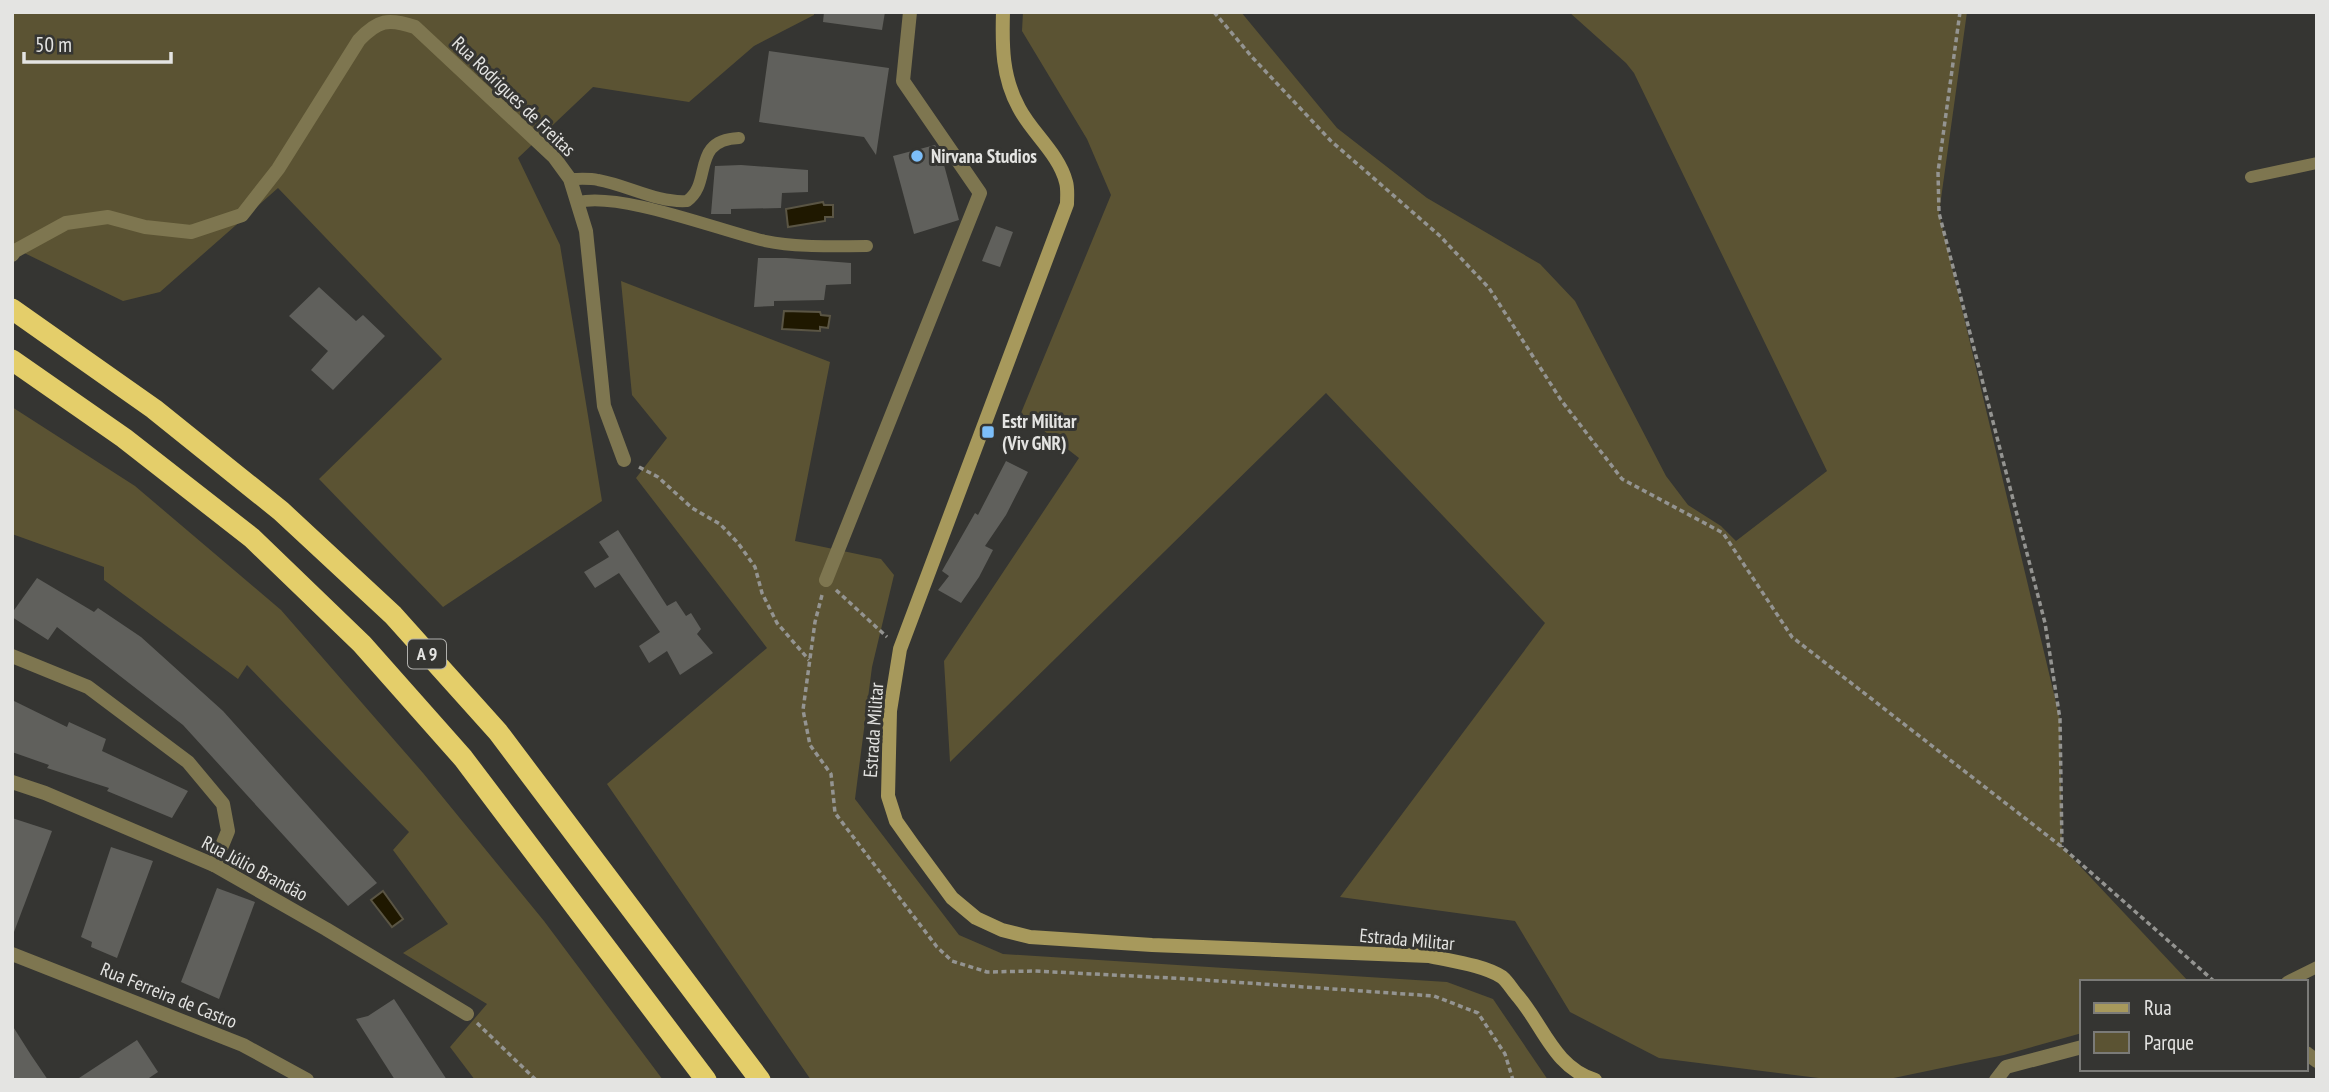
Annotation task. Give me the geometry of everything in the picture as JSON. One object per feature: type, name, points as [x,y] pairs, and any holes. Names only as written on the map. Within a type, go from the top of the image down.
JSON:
[{"type":"highway","name":"A 9","points":[[12,309],[154,409],[281,511],[393,615],[498,732],[760,1080]]},
{"type":"highway","name":"A 9","points":[[12,360],[124,438],[252,538],[362,644],[463,758],[706,1080]]},
{"type":"street","points":[[12,255],[66,223],[108,217],[145,227],[191,232],[242,215],[278,169],[346,60],[382,12]]},
{"type":"street","points":[[827,580],[980,193],[903,81],[910,12]]},
{"type":"street","name":"Estrada Militar","points":[[1003,12],[1002,51],[1006,77],[1019,108],[1057,161],[1066,182],[1067,204],[900,649],[890,723],[887,772],[888,796],[896,821],[952,898],[976,918],[1003,930],[1030,937],[1152,945],[1429,956],[1469,964],[1502,978],[1526,1005],[1565,1064],[1582,1076],[1595,1080]]},
{"type":"street","name":"Rua Rodrigues de Freitas","points":[[373,25],[398,21],[415,27],[554,157],[570,179],[586,231],[604,406],[625,460]]},
{"type":"street","points":[[12,656],[88,687],[188,762],[223,804],[228,831],[214,865]]},
{"type":"street","name":"Rua Júlio Brandão","points":[[12,782],[46,793],[214,865],[467,1014]]},
{"type":"street","name":"Rua Ferreira de Castro","points":[[12,954],[243,1045],[307,1080]]},
{"type":"street","points":[[1996,1080],[2006,1067],[2080,1048]]},
{"type":"lane","points":[[570,179],[600,180],[678,202],[687,201],[694,193],[711,147],[720,141],[739,138]]},
{"type":"lane","points":[[2251,177],[2317,163]]},
{"type":"lane","points":[[578,202],[598,200],[648,209],[783,244],[806,247],[867,246]]},
{"type":"lane","points":[[2291,980],[2317,967]]},
{"type":"path","points":[[1214,12],[1251,57],[1331,141],[1440,236],[1489,288],[1561,400],[1622,479],[1723,533],[1792,638],[2062,847],[2213,980]]},
{"type":"path","points":[[1960,12],[1938,172],[1939,213],[2045,623],[2060,719],[2062,847]]},
{"type":"path","points":[[625,460],[658,477],[692,509],[720,524],[755,567],[762,593],[777,623],[810,661]]},
{"type":"path","points":[[900,649],[827,580],[815,622],[803,710],[810,745],[831,774],[835,813],[937,947],[952,961],[987,972],[1035,971],[1190,979],[1434,996],[1478,1013],[1505,1054],[1513,1080]]},
{"type":"path","points":[[467,1014],[536,1080]]},
{"type":"green space","points":[[14,12],[814,12],[814,15],[754,46],[689,102],[593,87],[518,158],[560,245],[602,501],[443,607],[319,479],[442,359],[278,188],[160,292],[123,301],[12,247]]},
{"type":"green space","points":[[1023,12],[1241,12],[1337,128],[1427,198],[1540,264],[1575,301],[1666,476],[1688,505],[1721,526],[1736,541],[1827,471],[1634,73],[1569,12],[1967,12],[1939,213],[2060,719],[2062,847],[2187,980],[2080,980],[2080,1034],[2004,1055],[1884,1080],[1835,1080],[1659,1058],[1570,1012],[1515,921],[1340,897],[1545,623],[1326,393],[950,762],[944,661],[1079,458],[1021,413],[1111,195],[1087,139],[1022,31]]},
{"type":"green space","points":[[621,281],[830,362],[795,541],[881,559],[894,575],[872,667],[855,799],[959,935],[1003,954],[1447,982],[1493,999],[1548,1080],[811,1080],[607,784],[767,648],[636,478],[667,438],[632,395]]},
{"type":"green space","points":[[12,407],[135,486],[281,610],[423,773],[544,921],[663,1080],[475,1080],[450,1047],[487,1004],[403,953],[448,924],[393,850],[409,832],[247,665],[238,679],[104,580],[104,567],[12,534]]},
{"type":"shaded area","points":[[823,202],[824,205],[833,205],[833,217],[825,217],[825,221],[788,227],[786,209]]},
{"type":"shaded area","points":[[784,311],[820,312],[821,315],[830,316],[828,328],[820,327],[820,331],[782,329]]},
{"type":"shaded area","points":[[383,891],[403,919],[392,927],[371,900]]},
{"type":"building","points":[[824,12],[885,12],[882,30],[823,22]]},
{"type":"building","points":[[769,51],[889,68],[876,155],[864,137],[759,122]]},
{"type":"building","points":[[935,145],[941,154],[959,220],[914,234],[893,156]]},
{"type":"building","points":[[741,165],[808,170],[808,192],[782,193],[781,208],[731,209],[731,214],[711,214],[715,166]]},
{"type":"building","points":[[996,226],[1013,232],[1000,267],[982,261]]},
{"type":"building","points":[[758,258],[851,263],[851,284],[826,285],[824,300],[774,301],[774,306],[754,307]]},
{"type":"building","points":[[319,287],[356,321],[363,315],[385,336],[333,390],[311,370],[328,351],[289,316]]},
{"type":"building","points":[[1006,461],[1028,472],[1006,515],[985,546],[993,550],[961,603],[938,590],[949,576],[942,571],[975,513],[978,515]]},
{"type":"building","points":[[618,530],[667,606],[676,601],[686,616],[691,613],[701,629],[697,634],[713,653],[680,675],[667,651],[649,663],[639,646],[660,632],[619,573],[595,588],[584,572],[609,557],[599,542]]},
{"type":"building","points":[[37,578],[94,612],[98,608],[141,637],[223,711],[377,883],[348,906],[183,725],[57,627],[48,640],[12,617],[12,613]]},
{"type":"building","points":[[12,700],[67,727],[69,722],[106,739],[102,751],[188,791],[172,818],[107,791],[109,788],[47,768],[49,765],[12,752]]},
{"type":"building","points":[[12,818],[52,831],[14,932],[12,932]]},
{"type":"building","points":[[111,847],[153,861],[117,958],[91,947],[92,942],[81,937]]},
{"type":"building","points":[[217,888],[255,902],[219,999],[181,982]]},
{"type":"building","points":[[394,999],[447,1080],[395,1080],[356,1019],[368,1016]]},
{"type":"building","points":[[12,1025],[31,1055],[48,1080],[12,1080]]},
{"type":"building","points":[[137,1040],[158,1072],[146,1080],[76,1080]]},
{"type":"place","name":"Nirvana Studios","points":[[917,156]]},
{"type":"place","name":"Estr Militar (Viv GNR)","points":[[988,432]]}]
